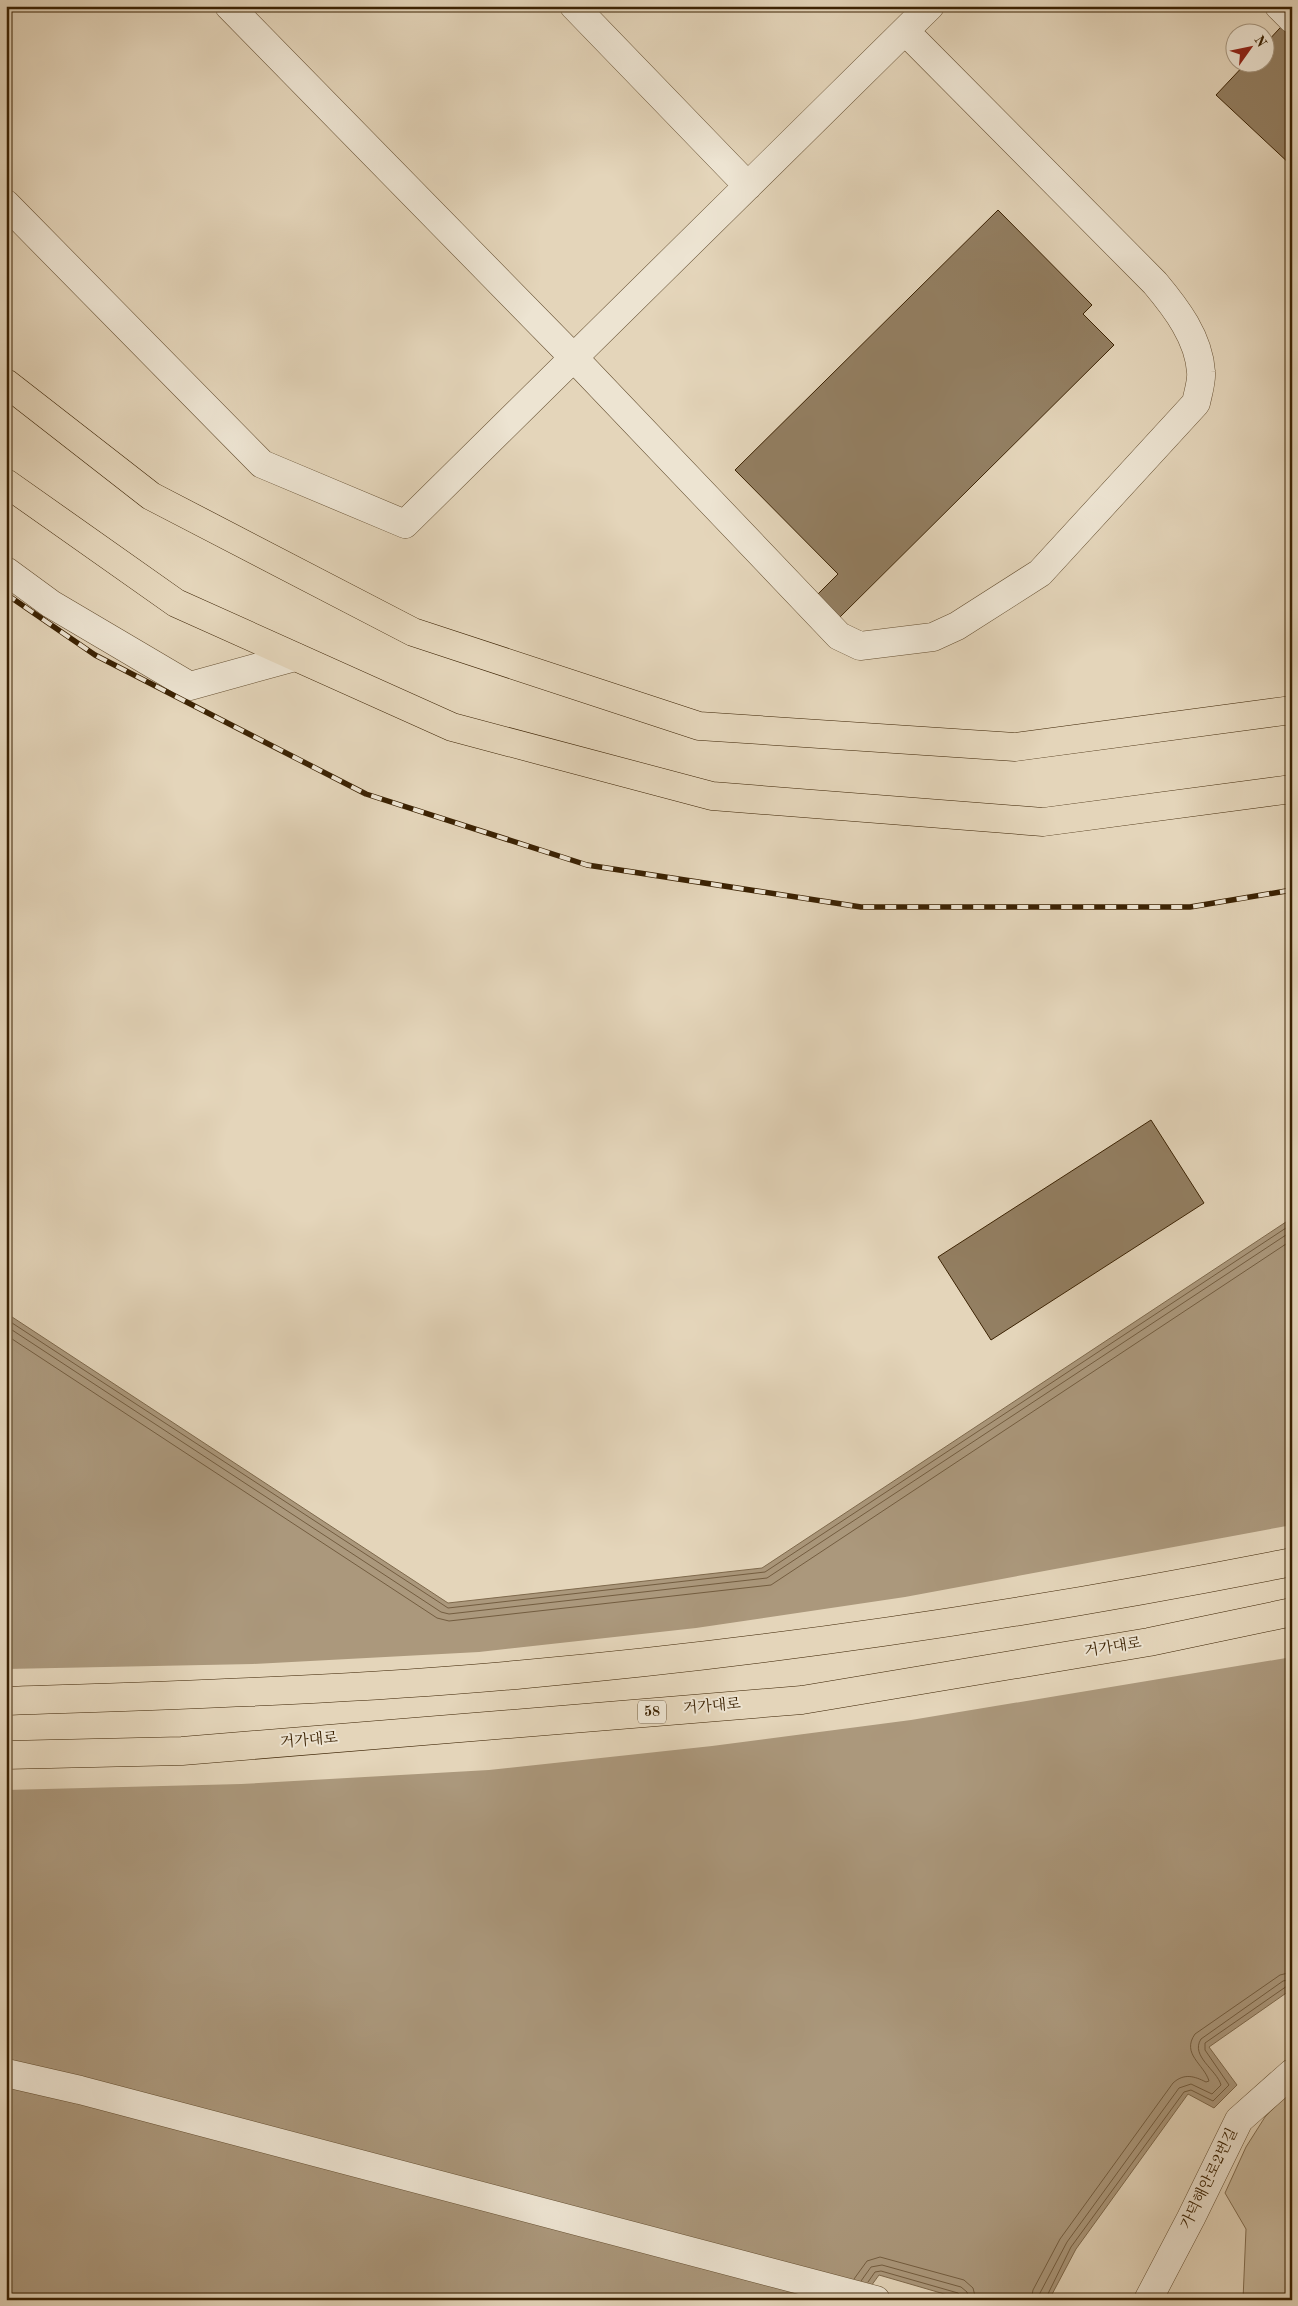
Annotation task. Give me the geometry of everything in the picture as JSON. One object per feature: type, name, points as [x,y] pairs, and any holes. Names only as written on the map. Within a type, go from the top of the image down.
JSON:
[{"type":"main road","points":[[6,382],[151,496],[413,632],[699,726],[1015,747],[1292,710]]},
{"type":"main road","points":[[6,483],[176,603],[452,727],[712,796],[1043,822],[1292,789]]},
{"type":"main road","points":[[6,1701],[246,1693],[525,1674],[787,1646],[1141,1592],[1292,1562]]},
{"type":"main road","name":"거가대로","points":[[6,1755],[182,1751],[802,1700],[1149,1642],[1292,1612]]},
{"type":"street","points":[[228,6],[574,358],[839,636],[860,646],[933,636],[957,626],[1040,573],[1196,403],[1201,373],[1195,344],[1176,307],[1155,283],[905,31]]},
{"type":"street","points":[[574,6],[748,186]]},
{"type":"street","points":[[6,204],[262,464],[405,524],[930,6]]},
{"type":"street","points":[[1278,6],[1292,19]]},
{"type":"street","points":[[6,571],[51,604],[190,686],[295,657]]},
{"type":"street","points":[[6,2073],[80,2090],[876,2300]]},
{"type":"street","name":"가덕해안로2번길","points":[[1148,2300],[1239,2120],[1292,2073]]},
{"type":"shaded area","points":[[1292,2089],[1292,2300],[1243,2300],[1246,2229],[1225,2193],[1246,2147],[1265,2117]]},
{"type":"water","points":[[1292,1218],[1292,1989],[1209,2047],[1237,2085],[1214,2108],[1188,2094],[1076,2249],[1049,2300],[965,2300],[879,2275],[861,2300],[6,2300],[6,1313],[448,1603],[762,1568]]},
{"type":"pier","points":[[1292,1525],[1292,1657],[911,1720],[712,1746],[489,1770],[241,1784],[6,1790],[6,1669],[253,1664],[479,1652],[696,1628],[905,1597]]},
{"type":"building","points":[[1292,15],[1292,166],[1216,95],[1238,72],[1276,72],[1276,32]]},
{"type":"building","points":[[998,210],[1092,305],[1083,314],[1114,345],[839,618],[816,596],[838,574],[735,470]]},
{"type":"building","points":[[1151,1120],[1204,1203],[991,1340],[938,1257]]},
{"type":"railway","points":[[6,594],[95,655],[366,794],[587,865],[861,907],[1190,907],[1292,890]]}]
